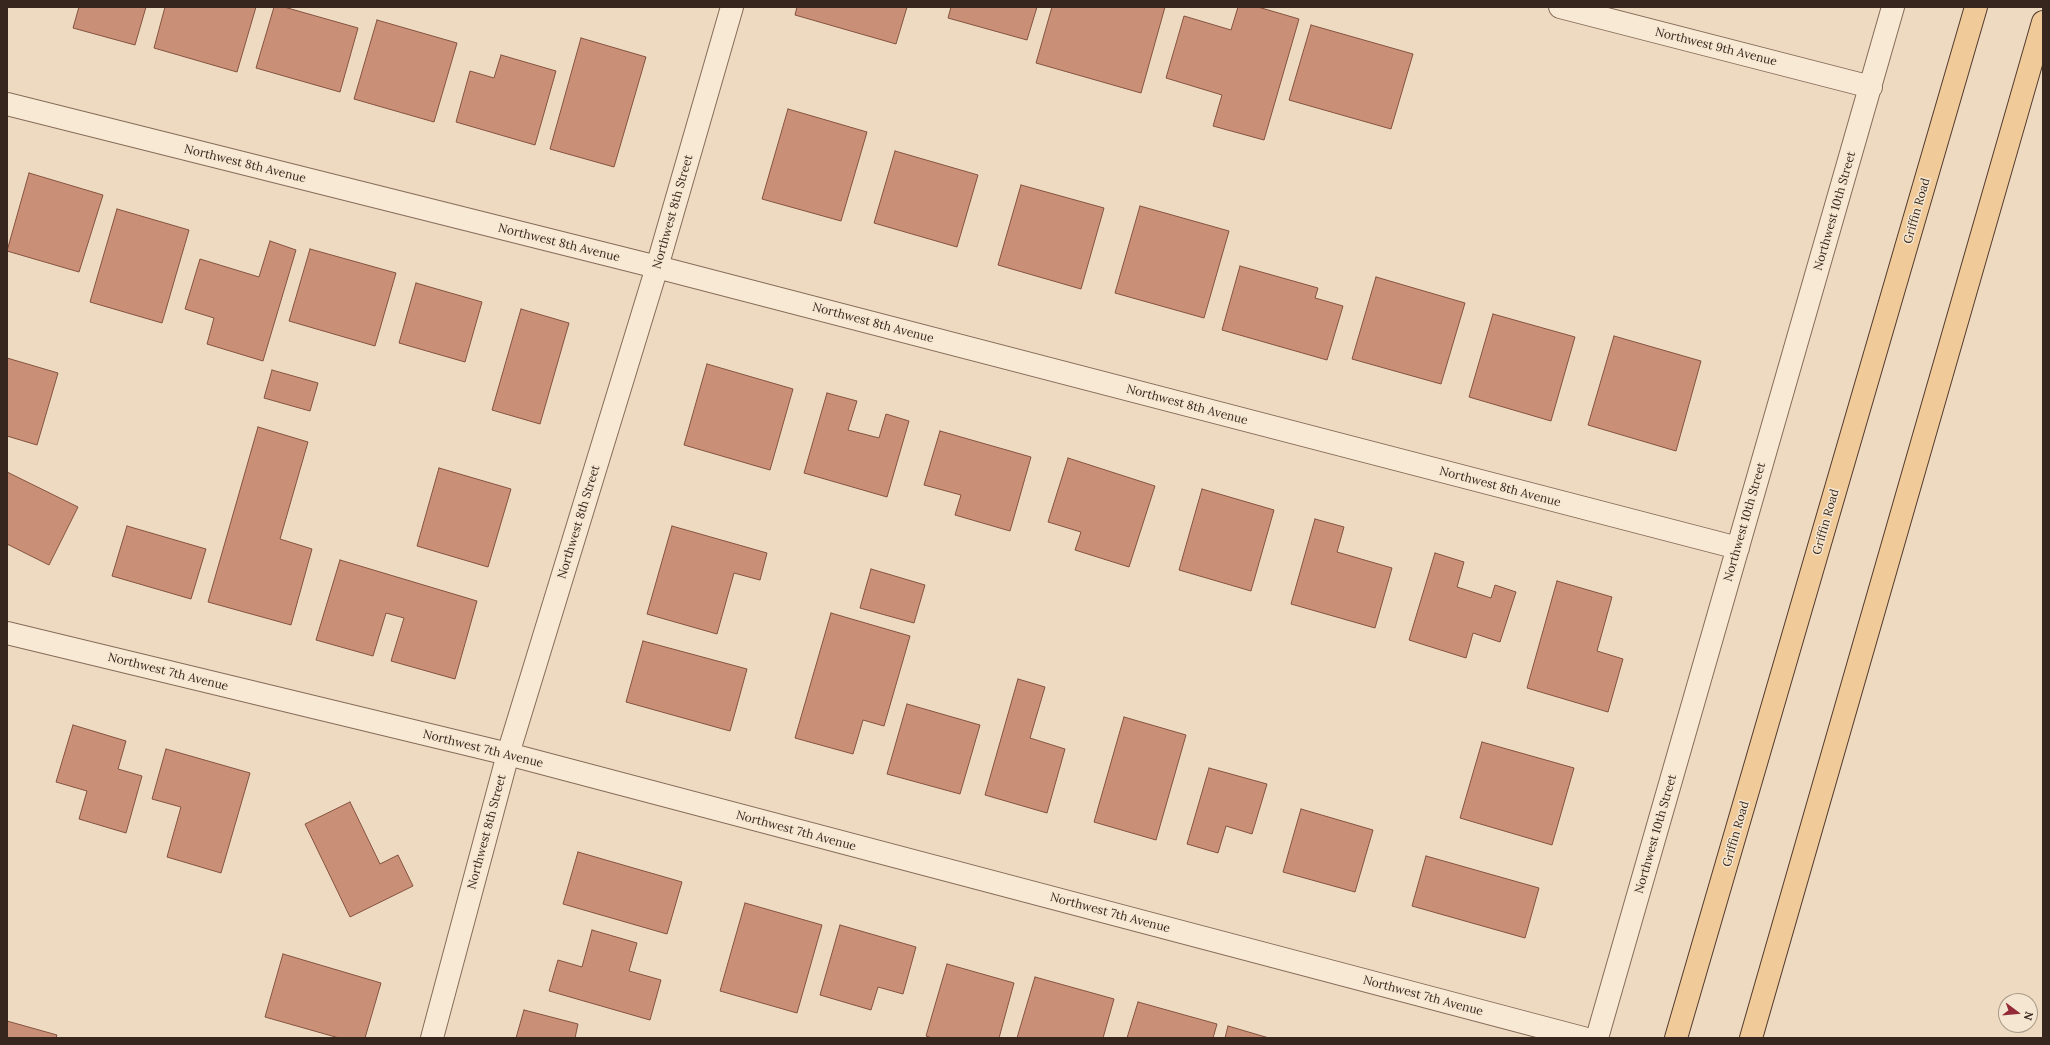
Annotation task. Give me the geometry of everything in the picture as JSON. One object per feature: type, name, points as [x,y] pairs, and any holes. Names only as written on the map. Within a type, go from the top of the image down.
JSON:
[{"type":"main road","name":"Griffin Road","points":[[1676,1038],[1976,7]]},
{"type":"main road","points":[[1750,1038],[2043,22]]},
{"type":"street","name":"Northwest 8th Street","points":[[432,1038],[508,754],[657,267],[732,7]]},
{"type":"street","name":"Northwest 9th Avenue","points":[[1560,7],[1871,87]]},
{"type":"street","name":"Northwest 10th Street","points":[[1597,1038],[1894,7]]},
{"type":"street","name":"Northwest 8th Avenue","points":[[7,104],[657,267],[1738,548]]},
{"type":"street","name":"Northwest 7th Avenue","points":[[7,633],[508,754],[1583,1038]]},
{"type":"building","points":[[79,7],[146,7],[135,45],[73,28]]},
{"type":"building","points":[[165,7],[256,7],[237,72],[154,48]]},
{"type":"building","points":[[274,7],[284,7],[358,28],[340,92],[256,68]]},
{"type":"building","points":[[797,7],[907,7],[896,44],[795,15]]},
{"type":"building","points":[[951,7],[1037,7],[1027,40],[948,18]]},
{"type":"building","points":[[1052,7],[1165,7],[1141,93],[1036,63]]},
{"type":"building","points":[[1238,7],[1258,7],[1299,19],[1264,140],[1213,126],[1222,95],[1166,78],[1184,16],[1231,30]]},
{"type":"building","points":[[377,20],[457,43],[434,122],[354,99]]},
{"type":"building","points":[[1311,25],[1413,54],[1391,129],[1289,100]]},
{"type":"building","points":[[581,38],[646,57],[614,167],[550,149]]},
{"type":"building","points":[[501,55],[556,71],[535,145],[456,122],[470,71],[494,78]]},
{"type":"building","points":[[788,109],[867,132],[841,221],[762,199]]},
{"type":"building","points":[[895,151],[978,175],[957,247],[874,223]]},
{"type":"building","points":[[29,173],[103,195],[79,272],[7,251]]},
{"type":"building","points":[[1021,185],[1104,208],[1081,289],[998,265]]},
{"type":"building","points":[[1140,206],[1229,231],[1204,318],[1115,293]]},
{"type":"building","points":[[117,209],[189,230],[162,323],[90,302]]},
{"type":"building","points":[[270,241],[296,250],[263,361],[207,344],[214,318],[185,309],[200,259],[259,277]]},
{"type":"building","points":[[310,249],[396,273],[375,346],[289,321]]},
{"type":"building","points":[[1240,266],[1318,288],[1315,298],[1343,306],[1327,360],[1222,330]]},
{"type":"building","points":[[1376,277],[1465,303],[1441,384],[1352,359]]},
{"type":"building","points":[[416,283],[482,302],[465,362],[399,343]]},
{"type":"building","points":[[521,309],[569,323],[540,424],[492,410]]},
{"type":"building","points":[[1493,314],[1575,337],[1551,421],[1469,397]]},
{"type":"building","points":[[1614,336],[1701,361],[1676,451],[1588,425]]},
{"type":"building","points":[[7,358],[58,373],[37,445],[7,436]]},
{"type":"building","points":[[707,364],[793,389],[770,470],[684,445]]},
{"type":"building","points":[[272,370],[318,383],[310,411],[264,398]]},
{"type":"building","points":[[827,393],[857,401],[848,430],[879,438],[886,414],[909,421],[887,497],[804,473]]},
{"type":"building","points":[[258,427],[308,442],[280,539],[312,549],[291,625],[208,602]]},
{"type":"building","points":[[940,431],[1031,457],[1010,531],[955,515],[961,495],[924,485]]},
{"type":"building","points":[[1068,458],[1155,486],[1129,567],[1075,550],[1081,532],[1048,522]]},
{"type":"building","points":[[439,468],[511,489],[488,567],[417,546]]},
{"type":"building","points":[[7,472],[78,507],[49,565],[7,544]]},
{"type":"building","points":[[1202,489],[1274,510],[1251,591],[1179,570]]},
{"type":"building","points":[[1315,519],[1344,527],[1337,552],[1392,568],[1375,628],[1291,604]]},
{"type":"building","points":[[127,526],[206,549],[191,599],[112,576]]},
{"type":"building","points":[[672,526],[767,553],[760,580],[734,573],[717,634],[647,614]]},
{"type":"building","points":[[1435,553],[1464,562],[1457,587],[1491,598],[1495,585],[1516,592],[1500,642],[1473,633],[1466,658],[1409,640]]},
{"type":"building","points":[[340,560],[477,601],[455,679],[391,661],[404,618],[386,613],[373,656],[316,640]]},
{"type":"building","points":[[871,569],[925,585],[914,623],[860,608]]},
{"type":"building","points":[[1557,581],[1612,597],[1597,651],[1623,659],[1608,712],[1527,688]]},
{"type":"building","points":[[831,613],[910,636],[884,726],[863,720],[853,754],[795,738]]},
{"type":"building","points":[[643,641],[747,669],[730,731],[626,702]]},
{"type":"building","points":[[1018,679],[1045,687],[1030,738],[1065,749],[1047,813],[985,795]]},
{"type":"building","points":[[907,704],[980,725],[960,794],[887,774]]},
{"type":"building","points":[[1124,717],[1186,735],[1156,840],[1094,822]]},
{"type":"building","points":[[73,725],[126,741],[118,769],[142,776],[126,833],[79,819],[87,791],[56,782]]},
{"type":"building","points":[[1482,742],[1574,768],[1552,845],[1460,818]]},
{"type":"building","points":[[166,749],[250,773],[221,873],[167,857],[181,807],[152,799]]},
{"type":"building","points":[[1209,768],[1267,784],[1252,834],[1226,826],[1218,853],[1187,844]]},
{"type":"building","points":[[350,802],[380,864],[398,855],[413,886],[350,917],[305,824]]},
{"type":"building","points":[[1301,809],[1373,830],[1355,892],[1283,872]]},
{"type":"building","points":[[578,852],[682,882],[667,934],[563,904]]},
{"type":"building","points":[[1426,856],[1539,888],[1525,938],[1412,906]]},
{"type":"building","points":[[745,903],[822,925],[797,1013],[720,991]]},
{"type":"building","points":[[840,925],[916,947],[903,994],[878,987],[871,1010],[820,995]]},
{"type":"building","points":[[592,930],[637,943],[629,971],[661,980],[650,1020],[549,991],[558,960],[582,967]]},
{"type":"building","points":[[283,954],[381,983],[365,1038],[339,1038],[265,1017]]},
{"type":"building","points":[[947,964],[1014,983],[999,1038],[932,1038],[926,1036]]},
{"type":"building","points":[[1035,977],[1114,999],[1103,1038],[1017,1038]]},
{"type":"building","points":[[1138,1002],[1217,1024],[1213,1038],[1127,1038]]},
{"type":"building","points":[[524,1010],[578,1024],[575,1038],[516,1038]]},
{"type":"building","points":[[7,1021],[57,1035],[56,1038],[7,1038]]},
{"type":"building","points":[[1228,1026],[1269,1038],[1225,1038]]}]
